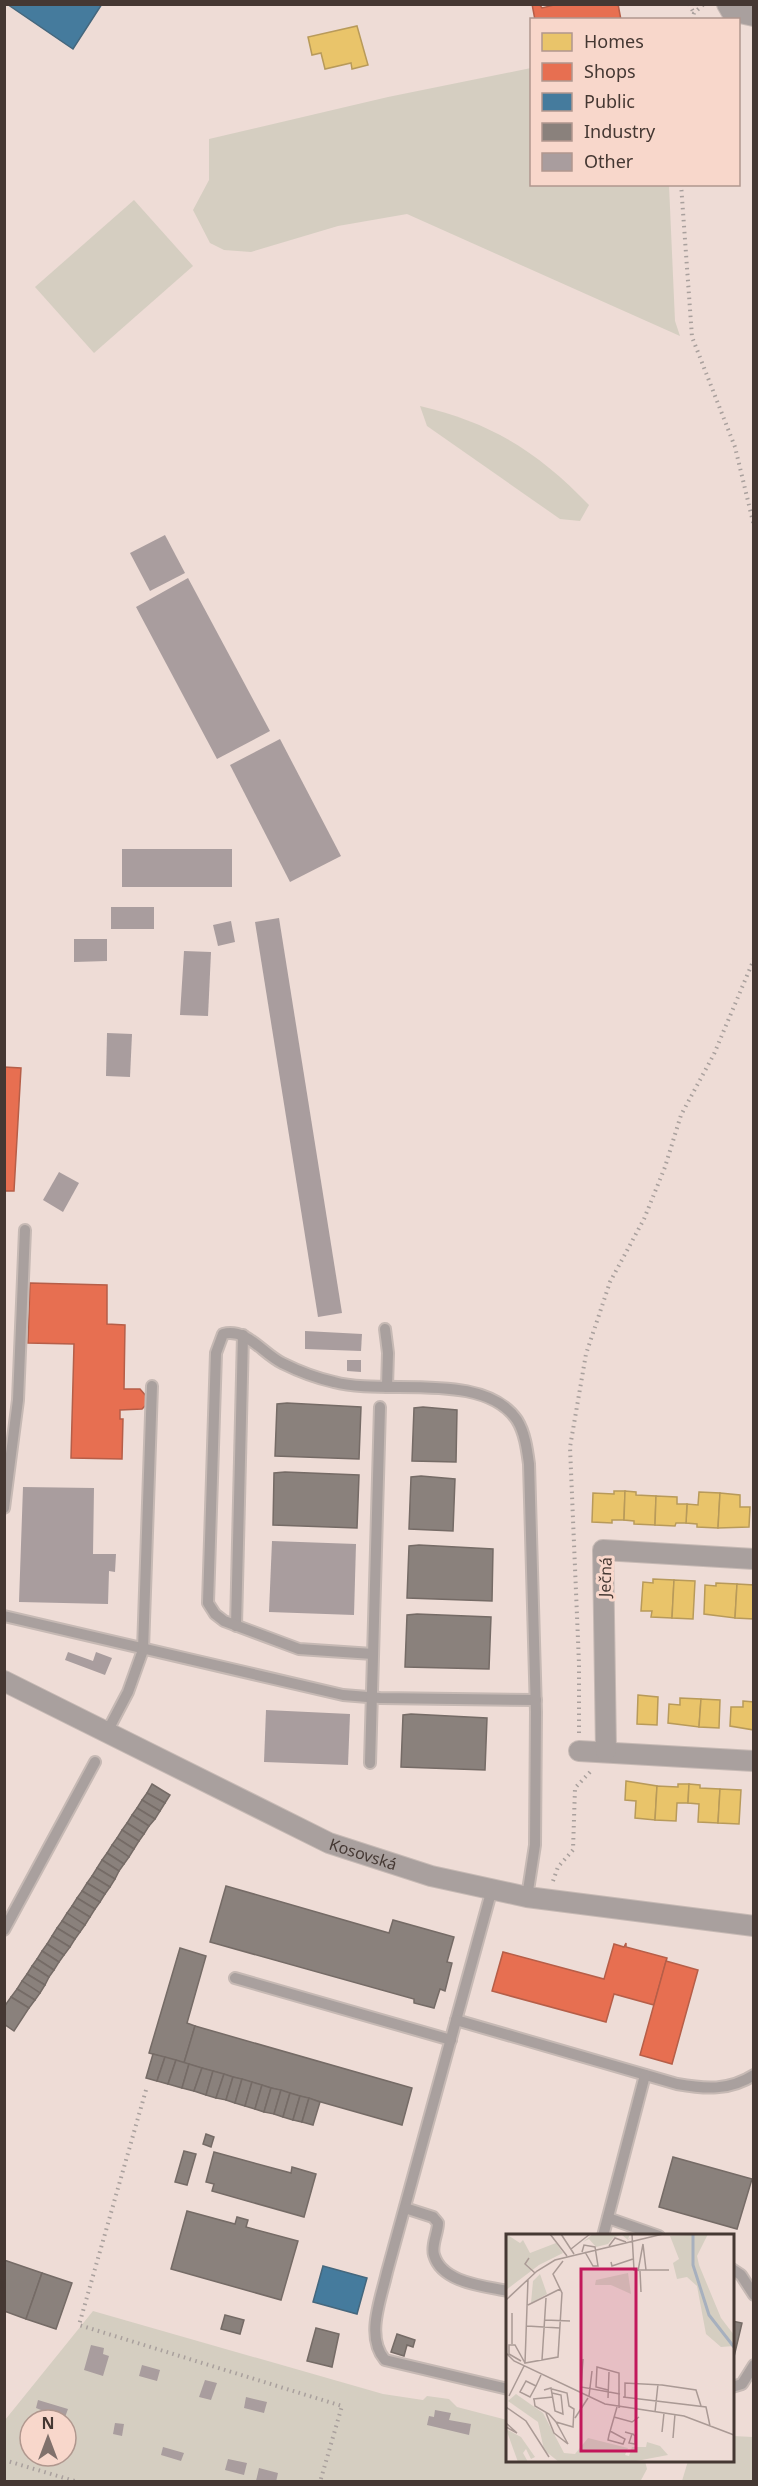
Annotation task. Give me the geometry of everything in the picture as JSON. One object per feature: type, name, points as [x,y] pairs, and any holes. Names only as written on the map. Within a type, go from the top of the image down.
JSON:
[{"type":"street","points":[[727,4],[731,11],[753,16]]},
{"type":"street","name":"Ječná","points":[[606,1751],[603,1550],[753,1559]]},
{"type":"street","name":"Kosovská","points":[[4,1681],[329,1843],[431,1876],[527,1897],[753,1926]]},
{"type":"street","points":[[579,1751],[753,1761]]},
{"type":"lane","points":[[4,1508],[18,1400],[25,1230]]},
{"type":"lane","points":[[385,1329],[388,1353],[387,1387]]},
{"type":"lane","points":[[373,1654],[299,1649],[236,1626],[215,1614],[208,1603],[216,1353],[224,1334],[233,1331],[243,1335],[280,1362],[309,1375],[336,1383],[468,1390],[506,1408],[523,1433],[530,1488],[536,1700],[535,1845],[527,1897]]},
{"type":"lane","points":[[236,1626],[243,1335]]},
{"type":"lane","points":[[108,1732],[128,1692],[143,1650],[152,1386]]},
{"type":"lane","points":[[370,1763],[380,1407]]},
{"type":"lane","points":[[4,1616],[343,1695],[371,1698],[536,1700]]},
{"type":"lane","points":[[4,1929],[96,1762]]},
{"type":"lane","points":[[492,1889],[375,2327],[378,2352],[385,2360],[396,2365],[506,2389]]},
{"type":"lane","points":[[235,1978],[451,2040]]},
{"type":"lane","points":[[456,2020],[701,2089],[721,2089],[743,2082],[753,2075]]},
{"type":"lane","points":[[603,2234],[645,2075]]},
{"type":"lane","points":[[405,2208],[433,2217],[438,2223],[434,2255],[443,2271],[464,2281],[506,2291]]},
{"type":"lane","points":[[608,2218],[656,2234]]},
{"type":"lane","points":[[734,2270],[741,2275],[753,2295]]},
{"type":"lane","points":[[734,2386],[742,2384],[753,2365]]},
{"type":"path","points":[[689,4],[690,10],[694,13]]},
{"type":"path","points":[[693,18],[694,13],[704,4]]},
{"type":"path","points":[[681,186],[692,338],[735,447],[753,526]]},
{"type":"path","points":[[579,1751],[579,1664],[570,1447],[586,1354],[610,1282],[644,1219],[681,1115],[714,1054],[753,958]]},
{"type":"path","points":[[547,1886],[556,1879],[558,1867],[573,1850],[578,1783],[605,1759],[606,1751]]},
{"type":"path","points":[[146,2090],[79,2325],[342,2406],[320,2481]]},
{"type":"path","points":[[4,2460],[78,2481]]},
{"type":"shaded area","points":[[530,68],[530,186],[669,186],[675,321],[680,336],[407,214],[338,226],[251,252],[224,250],[210,243],[193,210],[209,180],[209,139],[388,97]]},
{"type":"shaded area","points":[[134,200],[193,266],[94,353],[35,287]]},
{"type":"shaded area","points":[[420,406],[470,421],[492,431],[532,455],[589,505],[580,521],[560,519],[427,426]]},
{"type":"shaded area","points":[[93,2311],[383,2394],[423,2400],[427,2396],[449,2399],[457,2407],[506,2420],[506,2462],[645,2462],[647,2469],[640,2482],[5,2482],[5,2420]]},
{"type":"shaded area","points":[[734,2436],[753,2437],[753,2481],[682,2481],[688,2462],[734,2462]]},
{"type":"building: Homes","points":[[357,26],[368,65],[352,69],[351,63],[325,69],[321,53],[312,55],[308,37]]},
{"type":"building: Homes","points":[[614,1491],[625,1491],[624,1520],[612,1520],[612,1523],[592,1522],[593,1493],[614,1494]]},
{"type":"building: Homes","points":[[625,1491],[636,1492],[636,1495],[656,1496],[655,1525],[634,1524],[634,1521],[624,1520]]},
{"type":"building: Homes","points":[[699,1492],[720,1493],[718,1528],[697,1527],[697,1524],[686,1523],[687,1504],[698,1505]]},
{"type":"building: Homes","points":[[720,1493],[740,1495],[740,1507],[750,1507],[749,1527],[718,1528]]},
{"type":"building: Homes","points":[[656,1496],[677,1497],[677,1504],[687,1504],[686,1523],[676,1523],[675,1526],[655,1525]]},
{"type":"building: Homes","points":[[653,1579],[674,1580],[672,1618],[651,1617],[652,1611],[641,1611],[643,1582],[653,1583]]},
{"type":"building: Homes","points":[[674,1580],[695,1581],[693,1619],[672,1618]]},
{"type":"building: Homes","points":[[716,1583],[737,1584],[735,1618],[704,1614],[705,1585],[716,1586]]},
{"type":"building: Homes","points":[[737,1584],[754,1585],[754,1619],[735,1618]]},
{"type":"building: Homes","points":[[638,1695],[658,1697],[657,1725],[637,1724]]},
{"type":"building: Homes","points":[[680,1698],[701,1699],[699,1727],[668,1723],[669,1704],[680,1705]]},
{"type":"building: Homes","points":[[701,1699],[720,1700],[719,1728],[699,1727]]},
{"type":"building: Homes","points":[[743,1701],[754,1702],[754,1730],[730,1726],[731,1707],[743,1707]]},
{"type":"building: Homes","points":[[626,1781],[657,1786],[655,1820],[635,1818],[636,1801],[625,1800]]},
{"type":"building: Homes","points":[[678,1784],[689,1784],[688,1803],[677,1803],[676,1821],[655,1820],[657,1786],[678,1787]]},
{"type":"building: Homes","points":[[689,1784],[700,1785],[700,1788],[720,1789],[718,1823],[698,1822],[699,1804],[688,1803]]},
{"type":"building: Homes","points":[[720,1789],[741,1790],[739,1824],[718,1823]]},
{"type":"building: Shops","points":[[532,4],[539,4],[542,8],[558,4],[618,4],[621,18],[535,18]]},
{"type":"building: Shops","points":[[4,1067],[21,1068],[14,1191],[4,1191]]},
{"type":"building: Shops","points":[[30,1283],[107,1285],[107,1324],[125,1325],[124,1389],[140,1389],[147,1397],[146,1405],[142,1409],[120,1410],[120,1419],[123,1419],[122,1459],[71,1458],[74,1344],[28,1343]]},
{"type":"building: Shops","points":[[626,1943],[626,1947],[667,1958],[654,2005],[614,1994],[606,2022],[492,1991],[503,1952],[604,1979],[614,1944],[624,1947]]},
{"type":"building: Shops","points":[[666,1961],[698,1970],[672,2064],[640,2055]]},
{"type":"building: Public","points":[[7,4],[102,4],[73,49]]},
{"type":"building: Public","points":[[323,2266],[367,2278],[357,2314],[313,2302]]},
{"type":"building: Industry","points":[[277,1404],[361,1407],[359,1459],[275,1456]]},
{"type":"building: Industry","points":[[414,1408],[457,1410],[456,1462],[412,1461]]},
{"type":"building: Industry","points":[[274,1473],[359,1475],[357,1528],[273,1525]]},
{"type":"building: Industry","points":[[411,1477],[455,1479],[453,1531],[409,1529]]},
{"type":"building: Industry","points":[[409,1546],[493,1549],[492,1601],[407,1598]]},
{"type":"building: Industry","points":[[407,1615],[491,1617],[489,1669],[405,1667]]},
{"type":"building: Industry","points":[[403,1715],[487,1718],[485,1770],[401,1767]]},
{"type":"building: Industry","points":[[152,1784],[170,1795],[165,1803],[147,1793]]},
{"type":"building: Industry","points":[[147,1793],[165,1803],[160,1811],[142,1800]]},
{"type":"building: Industry","points":[[142,1800],[160,1811],[155,1819],[137,1808]]},
{"type":"building: Industry","points":[[137,1808],[155,1819],[149,1826],[132,1815]]},
{"type":"building: Industry","points":[[132,1815],[149,1826],[144,1834],[127,1823]]},
{"type":"building: Industry","points":[[127,1823],[144,1834],[139,1841],[122,1830]]},
{"type":"building: Industry","points":[[122,1830],[139,1841],[134,1849],[117,1838]]},
{"type":"building: Industry","points":[[117,1838],[134,1849],[129,1857],[112,1845]]},
{"type":"building: Industry","points":[[112,1845],[129,1857],[124,1864],[107,1853]]},
{"type":"building: Industry","points":[[107,1853],[124,1864],[119,1871],[102,1860]]},
{"type":"building: Industry","points":[[102,1860],[119,1871],[115,1879],[97,1868]]},
{"type":"building: Industry","points":[[97,1868],[115,1879],[110,1887],[92,1876]]},
{"type":"building: Industry","points":[[92,1876],[110,1887],[105,1894],[87,1883]]},
{"type":"building: Industry","points":[[87,1883],[105,1894],[100,1902],[82,1891]]},
{"type":"building: Industry","points":[[226,1886],[389,1933],[393,1920],[454,1937],[447,1962],[452,1963],[445,1991],[440,1989],[434,2008],[414,2003],[414,1999],[210,1942]]},
{"type":"building: Industry","points":[[82,1891],[100,1902],[95,1909],[77,1898]]},
{"type":"building: Industry","points":[[77,1898],[95,1909],[90,1917],[72,1906]]},
{"type":"building: Industry","points":[[72,1906],[90,1917],[85,1925],[67,1913]]},
{"type":"building: Industry","points":[[67,1913],[85,1925],[80,1932],[62,1921]]},
{"type":"building: Industry","points":[[62,1921],[80,1932],[75,1939],[57,1928]]},
{"type":"building: Industry","points":[[57,1928],[75,1939],[70,1947],[52,1936]]},
{"type":"building: Industry","points":[[52,1936],[70,1947],[64,1955],[47,1944]]},
{"type":"building: Industry","points":[[47,1944],[64,1955],[59,1962],[42,1951]]},
{"type":"building: Industry","points":[[180,1948],[206,1956],[187,2023],[195,2026],[184,2063],[149,2053]]},
{"type":"building: Industry","points":[[42,1951],[59,1962],[54,1970],[37,1959]]},
{"type":"building: Industry","points":[[37,1959],[54,1970],[49,1977],[32,1966]]},
{"type":"building: Industry","points":[[32,1966],[49,1977],[45,1985],[27,1974]]},
{"type":"building: Industry","points":[[27,1974],[45,1985],[40,1993],[22,1981]]},
{"type":"building: Industry","points":[[22,1981],[40,1993],[35,2000],[17,1989]]},
{"type":"building: Industry","points":[[17,1989],[35,2000],[29,2008],[11,1997]]},
{"type":"building: Industry","points":[[11,1997],[29,2008],[14,2031],[4,2024],[4,2007]]},
{"type":"building: Industry","points":[[195,2026],[412,2088],[402,2125],[184,2063]]},
{"type":"building: Industry","points":[[153,2054],[165,2057],[157,2081],[146,2078]]},
{"type":"building: Industry","points":[[165,2057],[176,2060],[168,2084],[157,2081]]},
{"type":"building: Industry","points":[[176,2060],[189,2064],[182,2088],[168,2084]]},
{"type":"building: Industry","points":[[189,2064],[202,2068],[194,2091],[182,2088]]},
{"type":"building: Industry","points":[[202,2068],[213,2071],[206,2095],[194,2091]]},
{"type":"building: Industry","points":[[213,2071],[224,2074],[216,2098],[206,2095]]},
{"type":"building: Industry","points":[[224,2074],[233,2077],[226,2100],[216,2098]]},
{"type":"building: Industry","points":[[233,2077],[242,2079],[235,2103],[226,2100]]},
{"type":"building: Industry","points":[[242,2079],[252,2082],[245,2106],[235,2103]]},
{"type":"building: Industry","points":[[252,2082],[262,2085],[255,2109],[245,2106]]},
{"type":"building: Industry","points":[[262,2085],[271,2088],[264,2112],[255,2109]]},
{"type":"building: Industry","points":[[271,2088],[281,2090],[274,2114],[264,2112]]},
{"type":"building: Industry","points":[[281,2090],[290,2093],[283,2117],[274,2114]]},
{"type":"building: Industry","points":[[290,2093],[300,2096],[293,2120],[283,2117]]},
{"type":"building: Industry","points":[[300,2096],[309,2098],[302,2122],[293,2120]]},
{"type":"building: Industry","points":[[309,2098],[320,2102],[313,2125],[302,2122]]},
{"type":"building: Industry","points":[[206,2134],[214,2137],[211,2147],[203,2144]]},
{"type":"building: Industry","points":[[184,2151],[196,2154],[187,2185],[175,2182]]},
{"type":"building: Industry","points":[[214,2152],[291,2173],[292,2167],[316,2174],[304,2217],[212,2191],[214,2184],[206,2182]]},
{"type":"building: Industry","points":[[673,2157],[752,2179],[737,2229],[659,2207]]},
{"type":"building: Industry","points":[[187,2211],[235,2224],[237,2217],[248,2220],[246,2227],[298,2241],[281,2300],[171,2269]]},
{"type":"building: Industry","points":[[4,2260],[42,2273],[26,2319],[4,2311]]},
{"type":"building: Industry","points":[[42,2273],[72,2283],[56,2329],[26,2319]]},
{"type":"building: Industry","points":[[225,2315],[244,2320],[240,2334],[221,2329]]},
{"type":"building: Industry","points":[[734,2321],[742,2323],[734,2357]]},
{"type":"building: Industry","points":[[316,2328],[339,2334],[332,2367],[307,2361]]},
{"type":"building: Industry","points":[[397,2334],[415,2340],[413,2347],[407,2345],[404,2356],[391,2352]]},
{"type":"building: Other","points":[[165,535],[185,573],[150,591],[130,553]]},
{"type":"building: Other","points":[[188,578],[270,731],[217,759],[136,607]]},
{"type":"building: Other","points":[[280,739],[341,856],[290,882],[230,765]]},
{"type":"building: Other","points":[[122,849],[232,849],[232,887],[122,887]]},
{"type":"building: Other","points":[[111,907],[154,907],[154,929],[111,929]]},
{"type":"building: Other","points":[[279,918],[342,1313],[318,1317],[255,922]]},
{"type":"building: Other","points":[[231,921],[235,942],[218,946],[213,925]]},
{"type":"building: Other","points":[[74,939],[107,939],[107,961],[74,962]]},
{"type":"building: Other","points":[[184,951],[211,952],[208,1016],[180,1015]]},
{"type":"building: Other","points":[[107,1033],[132,1034],[130,1077],[106,1076]]},
{"type":"building: Other","points":[[59,1172],[79,1183],[63,1212],[43,1200]]},
{"type":"building: Other","points":[[305,1331],[362,1334],[361,1351],[305,1349]]},
{"type":"building: Other","points":[[347,1360],[361,1360],[361,1372],[347,1371]]},
{"type":"building: Other","points":[[23,1487],[94,1488],[93,1554],[116,1554],[115,1572],[109,1571],[108,1604],[19,1602]]},
{"type":"building: Other","points":[[272,1541],[356,1544],[354,1615],[269,1612]]},
{"type":"building: Other","points":[[68,1652],[93,1661],[96,1652],[112,1658],[105,1675],[65,1660]]},
{"type":"building: Other","points":[[266,1710],[350,1714],[348,1765],[264,1762]]},
{"type":"building: Other","points":[[91,2345],[104,2348],[103,2354],[109,2356],[103,2376],[84,2370]]},
{"type":"building: Other","points":[[142,2365],[160,2370],[157,2381],[139,2376]]},
{"type":"building: Other","points":[[205,2380],[217,2383],[211,2400],[199,2397]]},
{"type":"building: Other","points":[[246,2397],[267,2402],[264,2413],[244,2408]]},
{"type":"building: Other","points":[[38,2400],[65,2408],[36,2408]]},
{"type":"building: Other","points":[[435,2410],[451,2413],[449,2420],[471,2424],[469,2435],[427,2425],[429,2416],[434,2417]]},
{"type":"building: Other","points":[[115,2423],[124,2424],[122,2436],[113,2434]]},
{"type":"building: Other","points":[[163,2447],[184,2453],[181,2461],[161,2455]]},
{"type":"building: Other","points":[[228,2459],[247,2463],[244,2475],[225,2470]]},
{"type":"building: Other","points":[[259,2468],[278,2473],[276,2482],[256,2481]]}]
